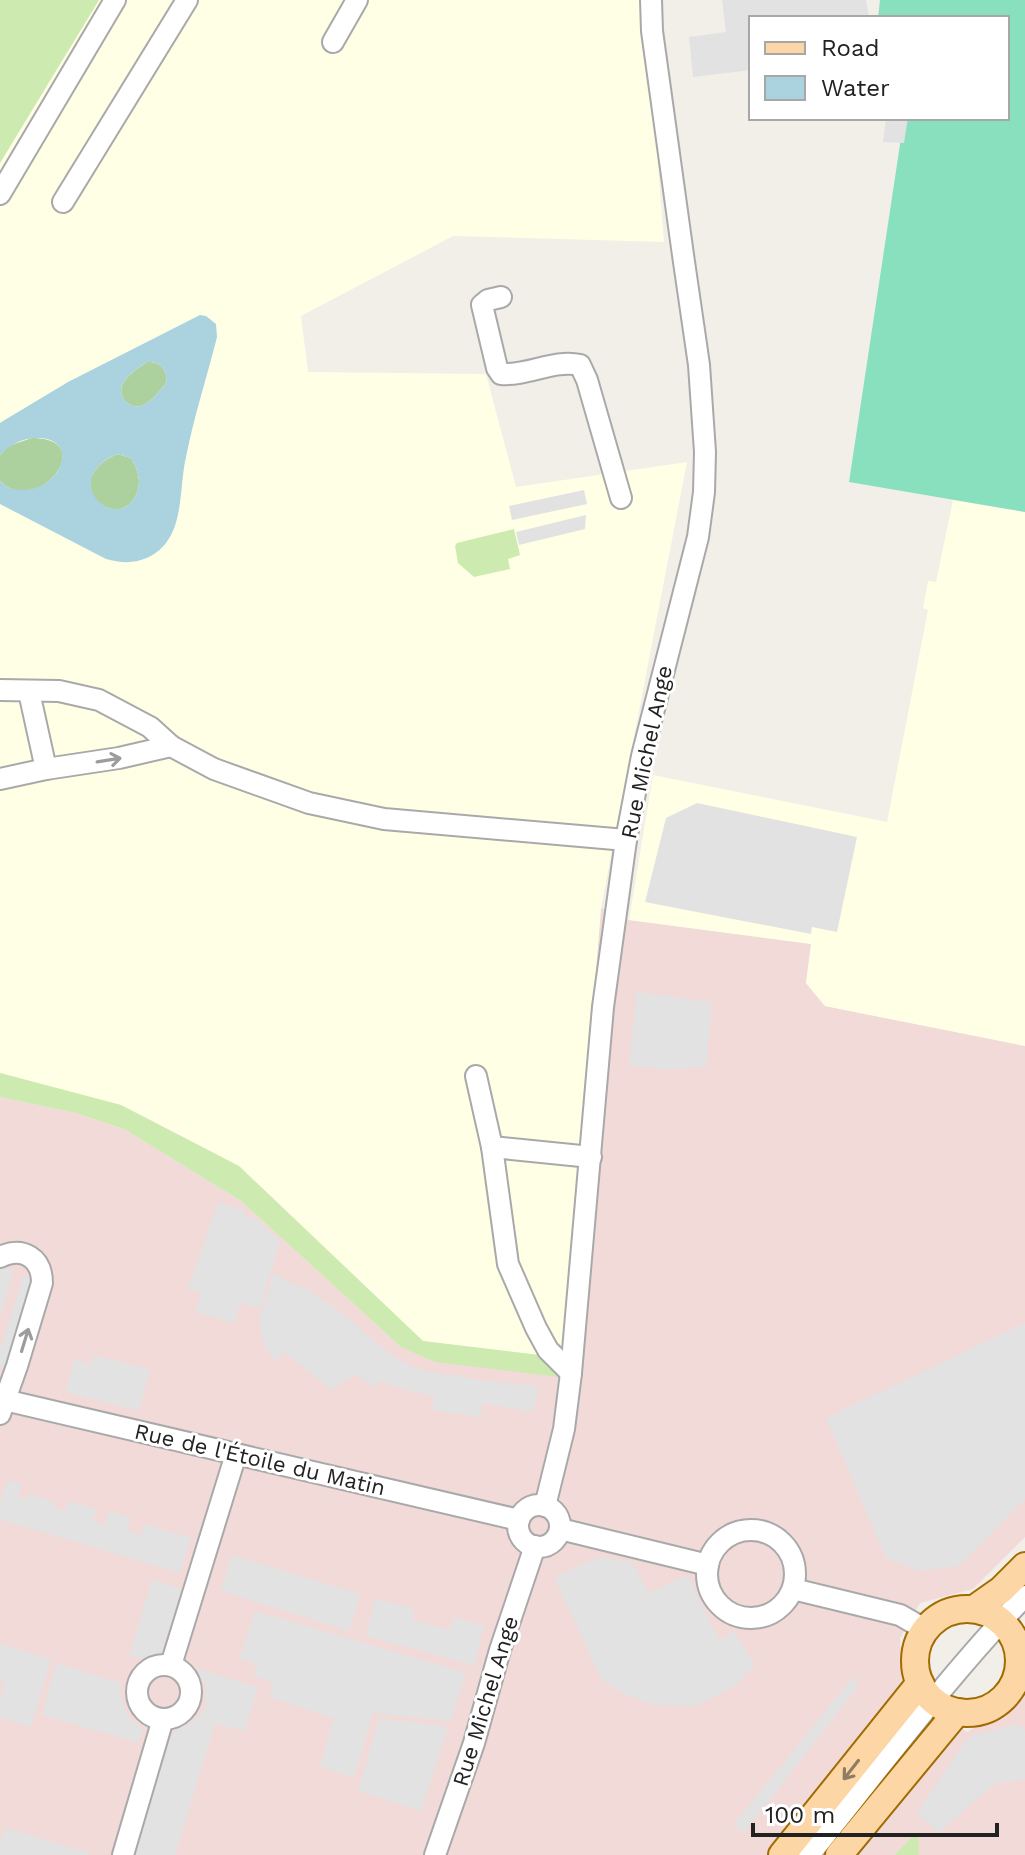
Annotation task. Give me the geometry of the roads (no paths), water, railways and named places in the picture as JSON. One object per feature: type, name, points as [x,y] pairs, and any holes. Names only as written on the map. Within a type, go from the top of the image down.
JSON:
[{"type":"main road","points":[[974,1609],[1001,1590],[1025,1566]]},
{"type":"main road","points":[[961,1609],[974,1609],[989,1613],[1015,1633],[1019,1659],[1018,1672],[1007,1694],[998,1703],[971,1713],[937,1698],[916,1669],[916,1656],[919,1642],[935,1620],[961,1609]]},
{"type":"main road","points":[[782,1855],[899,1709],[937,1698]]},
{"type":"main road","points":[[839,1855],[939,1735],[937,1698]]},
{"type":"street","points":[[0,194],[115,0]]},
{"type":"street","points":[[63,202],[187,0]]},
{"type":"street","points":[[333,42],[357,0]]},
{"type":"street","name":"Rue Michel Ange","points":[[545,1506],[564,1429],[571,1373],[603,1007],[626,840],[642,756],[698,537],[704,492],[705,452],[699,365],[652,31],[651,0]]},
{"type":"street","points":[[501,297],[482,305],[497,368],[505,375],[555,365],[580,365],[621,498]]},
{"type":"street","points":[[0,690],[59,691],[99,700],[150,727],[171,746],[214,769],[309,803],[384,819],[626,840]]},
{"type":"street","points":[[29,692],[46,769]]},
{"type":"street","points":[[0,779],[171,746]]},
{"type":"street","points":[[476,1076],[492,1147],[508,1264],[548,1350],[571,1373]]},
{"type":"street","points":[[492,1147],[591,1157]]},
{"type":"street","points":[[0,1257],[17,1252],[28,1255],[42,1271],[42,1283],[2,1404]]},
{"type":"street","name":"Rue de l'Étoile du Matin","points":[[2,1404],[236,1454],[519,1520]]},
{"type":"street","points":[[171,1665],[236,1454]]},
{"type":"street","points":[[545,1506],[559,1517],[560,1529],[548,1545],[529,1544],[520,1533],[519,1520],[527,1509],[545,1506]]},
{"type":"street","points":[[560,1529],[708,1565]]},
{"type":"street","points":[[755,1529],[768,1533],[780,1539],[789,1550],[796,1575],[793,1589],[777,1610],[765,1616],[752,1618],[727,1611],[710,1591],[707,1578],[712,1553],[730,1535],[741,1530],[755,1529]]},
{"type":"street","name":"Rue Michel Ange","points":[[435,1855],[474,1743],[500,1650],[535,1546]]},
{"type":"street","points":[[793,1589],[900,1615],[926,1630]]},
{"type":"street","points":[[809,1855],[937,1698],[1015,1633],[1025,1596]]},
{"type":"street","points":[[171,1665],[188,1680],[190,1696],[182,1711],[163,1719],[144,1711],[137,1696],[137,1687],[151,1668],[171,1665]]},
{"type":"street","points":[[123,1855],[163,1719]]},
{"type":"water","points":[[200,315],[216,324],[217,337],[189,442],[175,526],[161,549],[149,557],[128,562],[106,559],[0,504],[0,481],[16,490],[36,488],[55,474],[62,456],[60,447],[53,441],[40,438],[18,442],[0,455],[0,423],[68,382]],"holes":[[[147,362],[162,367],[166,383],[148,402],[132,406],[123,398],[122,385]],[[117,454],[131,458],[139,481],[136,495],[128,506],[117,509],[106,507],[97,500],[91,489],[92,477],[100,465]]]}]
